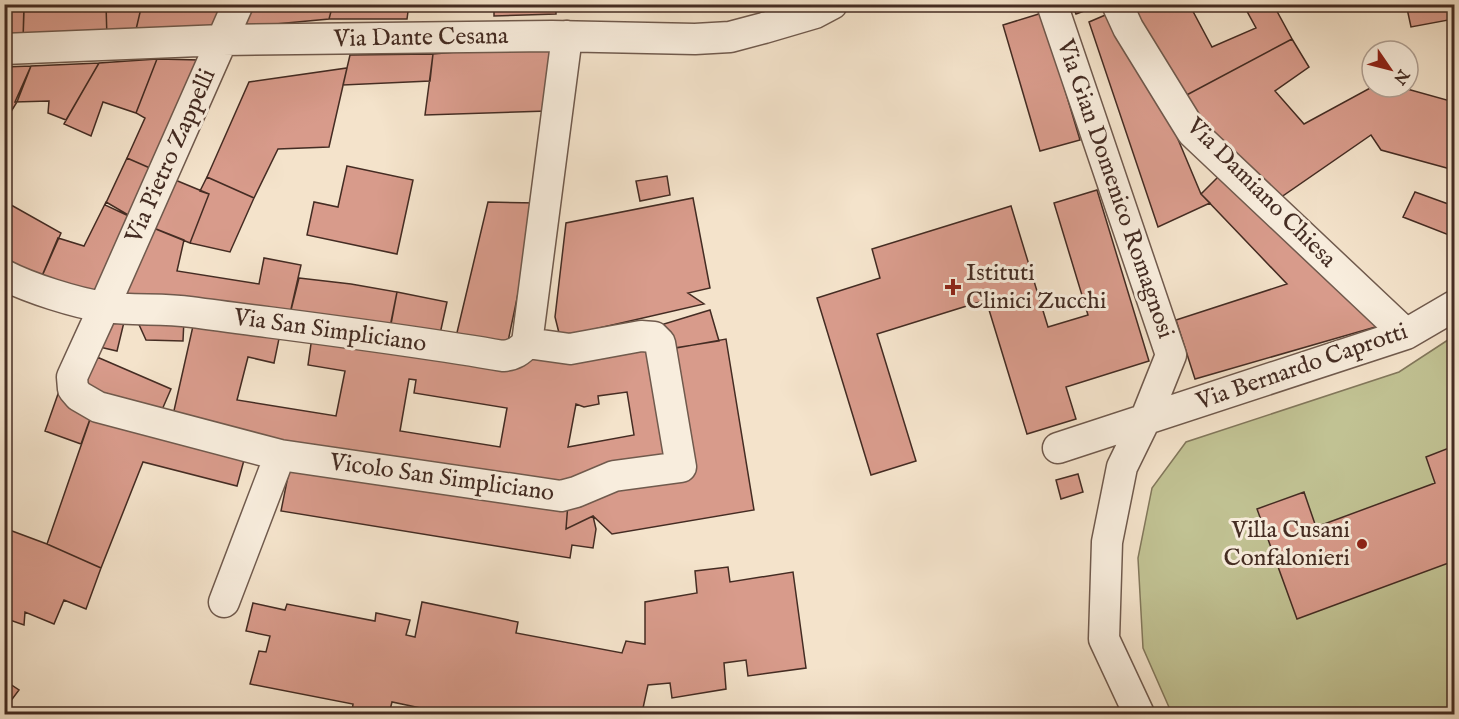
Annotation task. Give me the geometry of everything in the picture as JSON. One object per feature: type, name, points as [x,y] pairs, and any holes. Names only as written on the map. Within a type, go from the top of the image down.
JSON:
[{"type":"street","name":"Via Pietro Zappelli","points":[[104,307],[238,4]]},
{"type":"street","name":"Via Dante Cesana","points":[[4,49],[223,40],[567,36],[696,39],[730,37],[763,16],[815,13],[832,4]]},
{"type":"street","name":"Via Gian Domenico Romagnosi","points":[[1052,4],[1171,355],[1145,420],[1122,467],[1107,542],[1104,639],[1139,714]]},
{"type":"street","name":"Via Damiano Chiesa","points":[[1118,4],[1128,28],[1192,132],[1407,334]]},
{"type":"street","points":[[527,342],[567,36]]},
{"type":"street","name":"Via San Simpliciano","points":[[4,275],[64,298],[104,307],[176,310],[503,356],[517,353],[527,342]]},
{"type":"street","name":"Via Bernardo Caprotti","points":[[1058,448],[1407,334],[1455,306]]},
{"type":"street","name":"Vicolo San Simpliciano","points":[[104,307],[72,376],[73,389],[79,396],[98,406],[280,455],[561,496],[614,476],[681,467],[660,343],[654,337],[641,336],[570,349],[527,342]]},
{"type":"street","points":[[224,602],[280,455]]},
{"type":"green space","points":[[1454,336],[1454,714],[1172,714],[1143,648],[1138,558],[1152,488],[1186,442],[1399,372]]},
{"type":"building","points":[[4,4],[24,4],[23,40],[4,41]]},
{"type":"building","points":[[45,4],[106,4],[107,39],[23,40],[24,11],[45,11]]},
{"type":"building","points":[[106,4],[142,4],[134,38],[107,39]]},
{"type":"building","points":[[142,4],[232,4],[219,35],[134,38]]},
{"type":"building","points":[[251,4],[333,4],[329,19],[242,27]]},
{"type":"building","points":[[333,4],[409,4],[407,19],[329,19]]},
{"type":"building","points":[[494,4],[556,4],[556,14],[494,16]]},
{"type":"building","points":[[663,4],[701,4],[663,9]]},
{"type":"building","points":[[1072,4],[1103,4],[1076,14]]},
{"type":"building","points":[[1128,4],[1189,4],[1212,47],[1256,28],[1243,4],[1273,4],[1292,39],[1181,98]]},
{"type":"building","points":[[1406,4],[1454,4],[1454,19],[1411,27]]},
{"type":"building","points":[[1042,13],[1080,140],[1040,151],[1003,25]]},
{"type":"building","points":[[1110,13],[1167,113],[1201,194],[1210,203],[1158,227],[1089,22]]},
{"type":"building","points":[[1292,39],[1309,67],[1275,91],[1304,124],[1360,94],[1360,99],[1420,99],[1420,93],[1454,102],[1454,170],[1381,150],[1371,135],[1274,202],[1181,98]]},
{"type":"building","points":[[557,43],[548,111],[425,115],[433,54]]},
{"type":"building","points":[[433,54],[430,81],[343,85],[350,55]]},
{"type":"building","points":[[157,59],[200,60],[159,172],[127,158],[145,118],[136,113]]},
{"type":"building","points":[[157,59],[136,113],[103,102],[91,136],[64,124],[99,63]]},
{"type":"building","points":[[99,63],[66,120],[48,113],[49,101],[15,102],[31,66]]},
{"type":"building","points":[[31,66],[17,102],[4,123],[4,67]]},
{"type":"building","points":[[347,68],[329,147],[278,149],[254,198],[207,177],[249,82]]},
{"type":"building","points":[[127,158],[159,172],[137,220],[105,205]]},
{"type":"building","points":[[347,166],[413,180],[397,254],[307,235],[314,202],[338,207]]},
{"type":"building","points":[[1224,171],[1379,326],[1195,379],[1176,320],[1287,284],[1201,194]]},
{"type":"building","points":[[667,176],[670,195],[640,201],[636,181]]},
{"type":"building","points":[[168,177],[209,194],[190,243],[146,225]]},
{"type":"building","points":[[207,177],[254,198],[230,252],[190,243],[209,194],[200,191]]},
{"type":"building","points":[[1097,190],[1149,361],[1066,387],[1076,419],[1027,434],[986,300],[877,334],[916,461],[871,475],[817,298],[880,278],[872,249],[1011,206],[1048,327],[1088,315],[1054,203]]},
{"type":"building","points":[[1415,192],[1451,205],[1454,194],[1454,237],[1403,217]]},
{"type":"building","points":[[693,198],[710,288],[688,293],[704,304],[560,337],[555,317],[566,223]]},
{"type":"building","points":[[4,201],[61,233],[39,283],[4,270]]},
{"type":"building","points":[[106,202],[137,220],[105,292],[39,283],[58,238],[84,246]]},
{"type":"building","points":[[488,202],[537,203],[506,351],[455,341]]},
{"type":"building","points":[[146,225],[184,240],[177,271],[259,284],[264,258],[301,265],[289,318],[126,296],[122,276]]},
{"type":"building","points":[[299,278],[397,292],[389,332],[289,318]]},
{"type":"building","points":[[397,292],[447,302],[440,334],[391,324]]},
{"type":"building","points":[[710,310],[719,341],[668,349],[664,324]]},
{"type":"building","points":[[195,317],[281,329],[274,363],[248,357],[237,400],[336,416],[345,371],[308,365],[312,337],[656,346],[678,465],[530,489],[171,424]],"holes":[[[409,379],[416,380],[414,393],[507,408],[500,447],[400,431]],[[627,392],[634,435],[568,447],[576,404],[584,407],[599,404],[598,396]]]},
{"type":"building","points":[[102,318],[125,318],[117,351],[95,346]]},
{"type":"building","points":[[136,318],[184,319],[183,341],[146,340]]},
{"type":"building","points":[[726,339],[754,510],[612,534],[593,516],[566,529],[568,503],[685,469],[665,350]]},
{"type":"building","points":[[97,357],[171,389],[158,419],[83,390]]},
{"type":"building","points":[[58,394],[94,408],[81,444],[45,431]]},
{"type":"building","points":[[94,408],[247,449],[237,486],[143,462],[101,568],[47,544]]},
{"type":"building","name":"Villa Cusani Confalonieri","points":[[1454,446],[1454,561],[1297,619],[1257,509],[1304,492],[1316,527],[1435,483],[1426,457]]},
{"type":"building","points":[[291,461],[568,503],[566,529],[593,516],[596,529],[593,548],[572,545],[570,558],[281,511]]},
{"type":"building","points":[[1078,474],[1083,492],[1061,499],[1056,480]]},
{"type":"building","points":[[4,528],[101,568],[86,609],[64,600],[54,624],[25,612],[24,625],[4,618]]},
{"type":"building","points":[[728,567],[730,582],[793,572],[806,668],[748,676],[746,660],[724,663],[726,689],[672,698],[670,683],[648,685],[643,708],[650,709],[649,714],[434,714],[435,711],[392,702],[389,714],[363,714],[352,712],[353,704],[250,684],[259,651],[266,652],[270,636],[246,631],[253,603],[285,610],[287,604],[375,621],[376,613],[410,620],[406,635],[415,637],[422,602],[518,622],[516,633],[622,653],[626,641],[645,644],[645,602],[697,593],[695,571]]},
{"type":"building","points":[[4,680],[19,690],[4,710]]},
{"type":"place","name":"Istituti Clinici Zucchi","points":[[953,287]]},
{"type":"place","name":"Villa Cusani Confalonieri","points":[[1362,544]]}]
